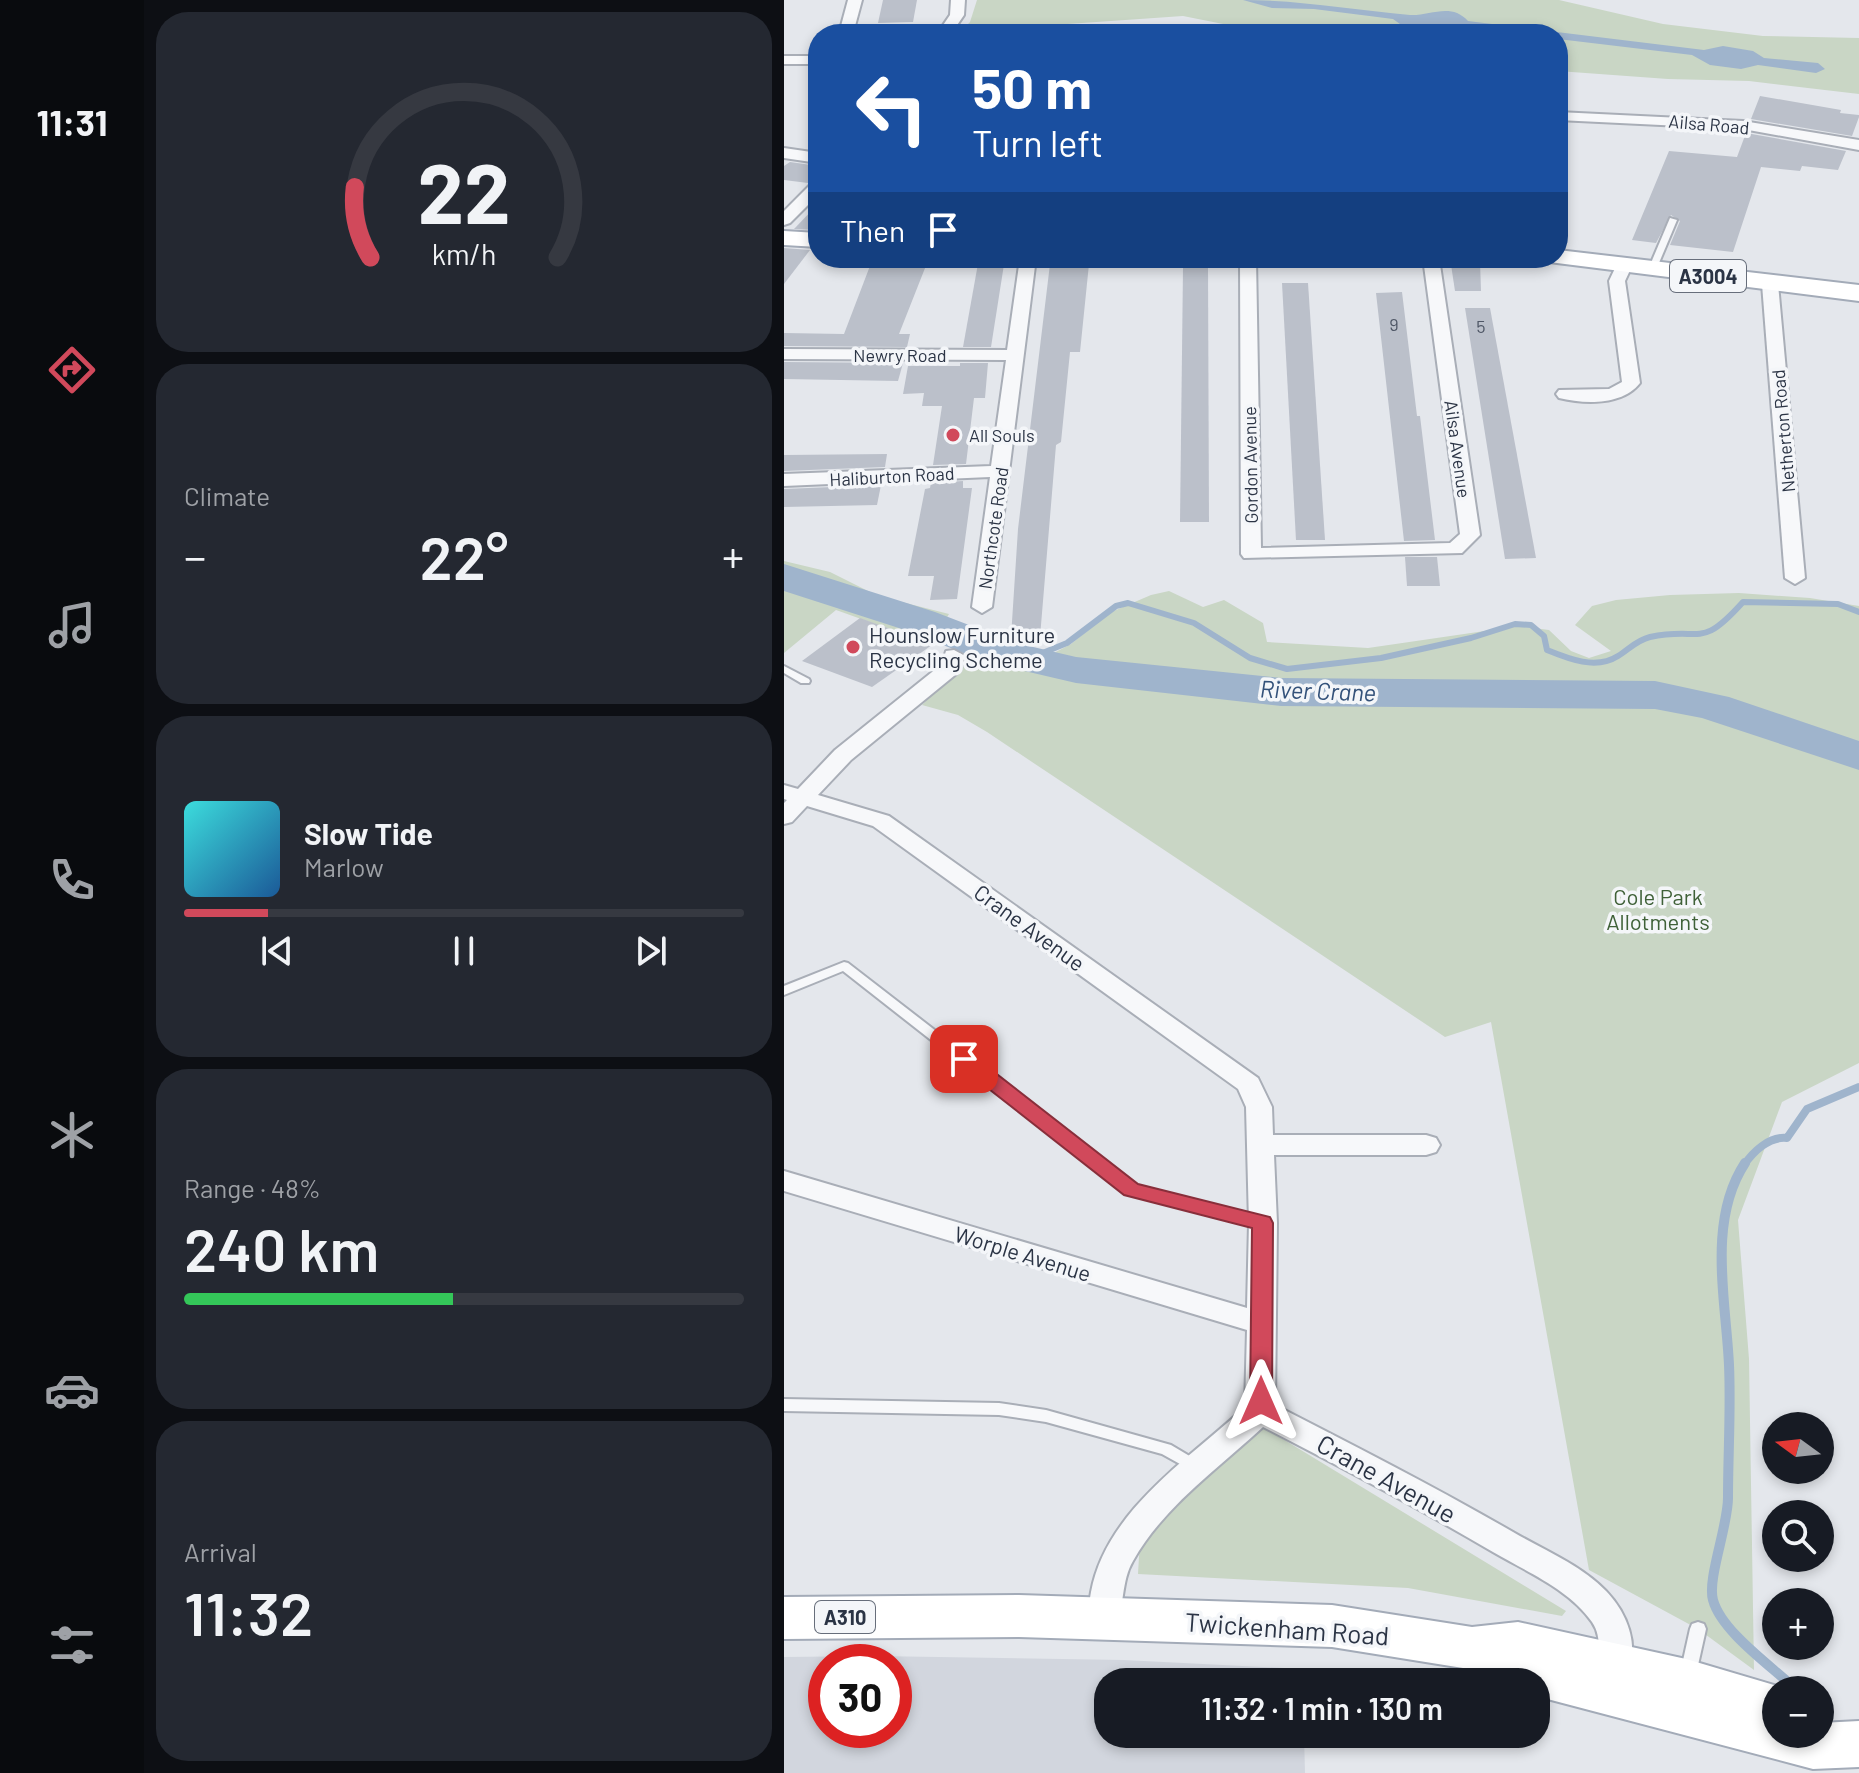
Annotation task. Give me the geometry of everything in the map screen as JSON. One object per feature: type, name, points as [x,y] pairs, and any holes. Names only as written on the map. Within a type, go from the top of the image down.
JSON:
[{"type":"main road","points":[[784,238],[808,239]]},
{"type":"main road","name":"A3004","points":[[1568,258],[1859,293]]},
{"type":"main road","name":"Twickenham Road","points":[[784,1618],[1103,1617],[1332,1626],[1470,1648],[1518,1643],[1686,1681],[1762,1703]]},
{"type":"main road","name":"Twickenham Road","points":[[1470,1648],[1510,1667],[1813,1746],[1859,1742]]},
{"type":"main road","name":"Twickenham Road","points":[[1834,1727],[1859,1742]]},
{"type":"street","points":[[849,24],[855,0]]},
{"type":"street","points":[[951,24],[957,15],[958,0]]},
{"type":"street","points":[[784,60],[808,60]]},
{"type":"street","name":"Ailsa Road","points":[[1568,116],[1743,125],[1859,145]]},
{"type":"street","points":[[784,153],[808,157]]},
{"type":"street","points":[[784,220],[808,196]]},
{"type":"street","points":[[1565,394],[1614,393],[1626,390],[1631,383],[1617,281],[1624,266]]},
{"type":"street","name":"Northcote Road","points":[[982,607],[1027,268]]},
{"type":"street","name":"Gordon Avenue","points":[[1248,268],[1251,554],[1370,552]]},
{"type":"street","name":"Ailsa Avenue","points":[[1370,552],[1455,549],[1470,535],[1432,268]]},
{"type":"street","name":"Netherton Road","points":[[1770,284],[1795,578]]},
{"type":"street","name":"Newry Road","points":[[784,354],[1016,355]]},
{"type":"street","name":"Haliburton Road","points":[[784,480],[1000,471]]},
{"type":"street","points":[[784,817],[793,795],[952,666],[954,656]]},
{"type":"street","name":"Crane Avenue","points":[[793,795],[881,821],[1249,1084],[1259,1107],[1263,1223],[1260,1411],[1416,1492],[1577,1585],[1600,1604],[1610,1618],[1619,1648],[1615,1664]]},
{"type":"street","points":[[1260,1145],[1426,1145]]},
{"type":"street","name":"Worple Avenue","points":[[784,1181],[1233,1317],[1262,1322]]},
{"type":"street","points":[[1103,1617],[1109,1580],[1117,1558],[1140,1527],[1260,1411]]},
{"type":"lane","points":[[1652,270],[1673,220]]},
{"type":"lane","points":[[784,669],[805,681]]},
{"type":"lane","points":[[784,991],[844,966],[1131,1189],[1263,1223]]},
{"type":"lane","points":[[784,1405],[1015,1411],[1046,1416],[1166,1449],[1199,1469]]},
{"type":"lane","points":[[1686,1681],[1698,1629]]},
{"type":"shaded area","points":[[784,1657],[808,1657],[808,1748],[912,1748],[912,1657],[1124,1660],[1283,1668],[1094,1668],[1094,1748],[1304,1748],[1305,1773],[784,1773]]},
{"type":"green space","points":[[977,0],[1559,0],[1663,24],[1763,36],[1859,38],[1859,94],[1749,81],[1568,72],[1568,24],[1223,24],[1183,16],[1067,24],[968,24]]},
{"type":"green space","points":[[784,561],[830,572],[878,596],[949,614],[931,644],[836,610],[784,653]]},
{"type":"green space","points":[[1169,591],[1203,607],[1224,600],[1263,623],[1267,642],[1368,648],[1519,626],[1549,630],[1571,651],[1589,658],[1611,651],[1575,625],[1592,606],[1616,600],[1739,593],[1810,598],[1859,606],[1859,747],[1769,716],[1693,697],[1668,685],[1279,683],[1124,669],[1048,656],[1071,644],[1109,613],[1151,595]]},
{"type":"green space","name":"Cole Park Allotments","points":[[967,659],[1071,679],[1214,696],[1319,702],[1462,698],[1641,701],[1709,713],[1859,765],[1859,1063],[1782,1102],[1738,1220],[1749,1359],[1754,1670],[1698,1629],[1589,1570],[1491,1022],[1445,1037],[987,732],[958,715],[922,705]]},
{"type":"green space","points":[[1263,1427],[1566,1611],[1562,1616],[1408,1588],[1138,1574],[1140,1539]]},
{"type":"water","points":[[1243,0],[1306,3],[1410,15],[1447,11],[1455,12],[1468,21],[1492,24],[1400,24],[1393,19],[1314,9],[1272,8]]},
{"type":"water","points":[[1568,33],[1704,50],[1723,46],[1753,51],[1764,58],[1818,63],[1825,69],[1816,73],[1758,65],[1741,69],[1710,65],[1692,55],[1568,40]]},
{"type":"building","points":[[883,0],[917,0],[913,22],[878,23]]},
{"type":"building","points":[[1760,96],[1841,110],[1840,113],[1859,117],[1852,136],[1751,119]]},
{"type":"building","points":[[1746,133],[1846,151],[1838,170],[1802,166],[1800,171],[1761,167],[1733,252],[1670,245],[1680,221],[1671,215],[1656,243],[1632,240],[1669,151],[1737,157]]},
{"type":"building","points":[[790,162],[808,165],[808,183],[784,180],[784,166]]},
{"type":"building","points":[[808,214],[808,230],[794,229]]},
{"type":"building","points":[[784,248],[808,250],[808,253],[784,284]]},
{"type":"building","points":[[869,268],[925,268],[899,334],[910,334],[907,347],[784,346],[784,333],[844,334]]},
{"type":"building","points":[[977,268],[1003,268],[991,347],[963,347]]},
{"type":"building","points":[[1050,268],[1089,268],[1080,352],[1070,352],[1061,442],[1056,445],[1040,637],[1011,637],[1018,529]]},
{"type":"building","points":[[1183,268],[1208,268],[1209,522],[1180,522]]},
{"type":"building","points":[[1452,268],[1480,268],[1481,291],[1455,291]]},
{"type":"building","points":[[1282,283],[1308,283],[1325,540],[1296,540]]},
{"type":"building","points":[[1402,292],[1435,540],[1404,541],[1376,293]]},
{"type":"building","points":[[1465,308],[1490,308],[1536,558],[1505,559]]},
{"type":"building","points":[[784,362],[903,363],[898,381],[784,379]]},
{"type":"building","points":[[960,363],[988,363],[985,398],[974,398],[966,464],[933,465],[942,406],[922,406],[924,393],[903,394],[908,366],[960,366]]},
{"type":"building","points":[[887,454],[885,467],[784,471],[784,455]]},
{"type":"building","points":[[963,481],[963,488],[972,488],[957,599],[930,600],[934,576],[908,576],[925,489],[930,488],[931,483]]},
{"type":"building","points":[[881,485],[877,505],[784,507],[784,489]]},
{"type":"building","points":[[1405,557],[1437,557],[1440,586],[1407,586]]},
{"type":"building","name":"Hounslow Furniture Recycling Scheme","points":[[860,618],[932,645],[872,687],[802,661]]},
{"type":"waterway","name":"River Crane","points":[[784,577],[920,621],[1002,653],[1076,670],[1281,692],[1655,695],[1713,707],[1859,756]]},
{"type":"waterway","points":[[1028,659],[1067,643],[1116,606],[1128,603],[1194,623],[1250,658],[1287,669],[1381,658],[1471,638],[1515,624],[1531,625],[1544,636],[1547,650],[1592,663],[1610,660],[1650,637],[1708,632],[1743,602],[1838,604],[1859,612]]},
{"type":"waterway","points":[[1744,1165],[1768,1142],[1787,1138],[1807,1109],[1859,1087]]},
{"type":"waterway","points":[[1745,1163],[1733,1186],[1722,1235],[1730,1382],[1728,1498],[1712,1591],[1713,1600],[1725,1623],[1781,1676]]},
{"type":"place","name":"All Souls","points":[[953,435]]},
{"type":"place","name":"Hounslow Furniture Recycling Scheme","points":[[853,647]]},
{"type":"route","points":[[964,1059],[1131,1189],[1263,1223],[1261,1401]]}]
